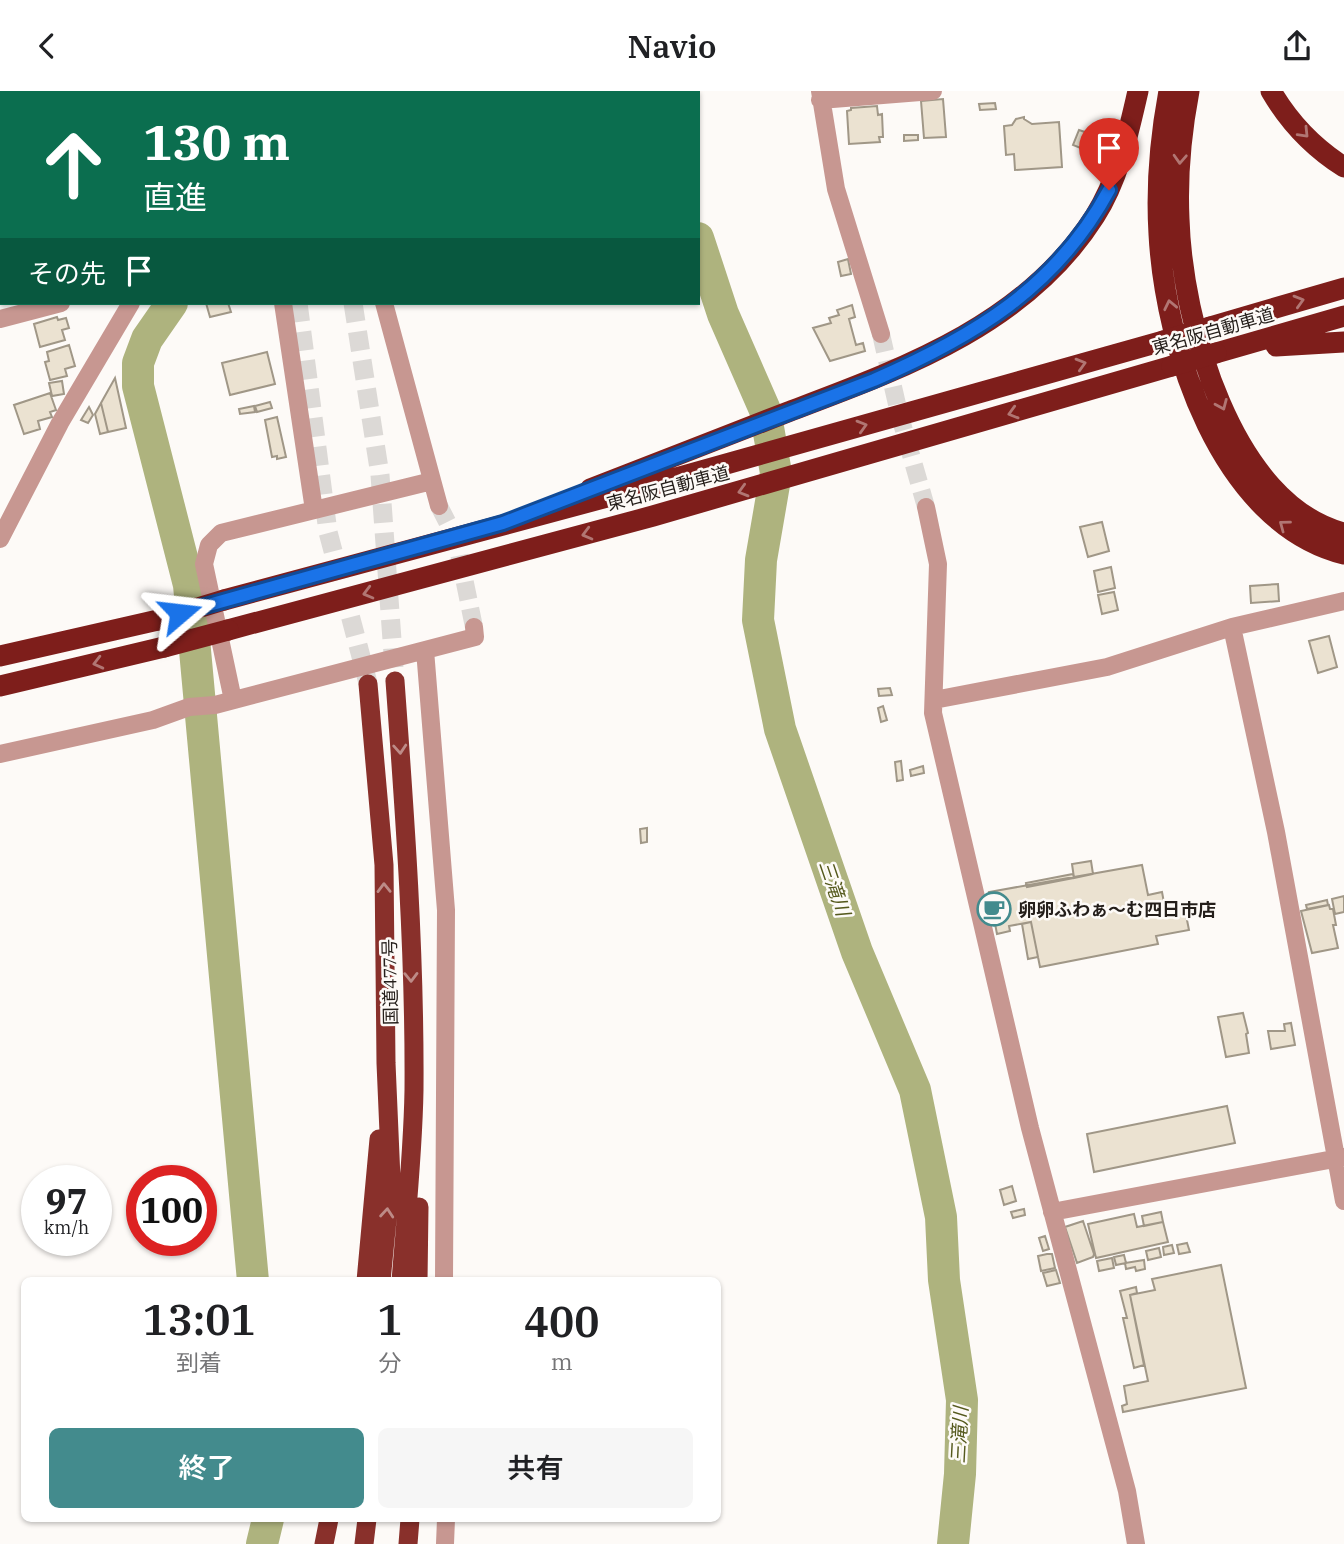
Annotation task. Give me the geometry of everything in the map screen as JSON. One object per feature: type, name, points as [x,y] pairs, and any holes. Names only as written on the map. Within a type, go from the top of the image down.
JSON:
[{"type":"highway","points":[[646,477],[789,412],[927,357],[1008,308],[1048,274],[1096,215],[1119,165],[1138,91]]},
{"type":"highway","points":[[1169,91],[1159,156],[1159,236],[1178,342],[1199,402],[1226,459],[1261,504],[1280,523],[1303,538],[1327,550],[1344,554]]},
{"type":"highway","points":[[1189,91],[1181,148],[1178,219],[1184,281],[1212,380],[1236,436],[1253,464],[1272,487],[1313,519],[1344,533]]},
{"type":"highway","points":[[1271,91],[1308,139],[1344,167]]},
{"type":"highway","name":"東名阪自動車道","points":[[0,656],[158,620],[503,523],[646,477],[797,445],[1344,288]]},
{"type":"highway","name":"東名阪自動車道","points":[[0,686],[164,647],[653,516],[1344,316]]},
{"type":"highway","points":[[1216,353],[1294,344],[1344,342]]},
{"type":"highway","name":"国道477号","points":[[395,681],[408,858],[414,1088],[401,1277]]},
{"type":"highway","name":"国道477号","points":[[368,684],[384,865],[386,1063],[391,1179],[381,1277]]},
{"type":"highway","points":[[366,1277],[386,1063]]},
{"type":"highway","points":[[414,1088],[421,1122],[418,1277]]},
{"type":"highway","points":[[324,1544],[328,1522]]},
{"type":"highway","points":[[364,1544],[367,1522]]},
{"type":"highway","points":[[408,1544],[410,1522]]},
{"type":"street","points":[[881,334],[836,188],[820,95],[933,91]]},
{"type":"street","points":[[0,319],[53,305]]},
{"type":"street","points":[[0,539],[60,423],[130,305]]},
{"type":"street","points":[[283,305],[314,510]]},
{"type":"street","points":[[385,305],[439,506]]},
{"type":"street","points":[[233,700],[204,564],[209,545],[221,533],[432,481]]},
{"type":"street","points":[[926,507],[938,563],[933,713],[1030,1128],[1128,1491],[1136,1544]]},
{"type":"street","points":[[934,700],[1107,667],[1232,627],[1344,601]]},
{"type":"street","points":[[0,754],[153,720],[189,707],[215,705],[475,638],[474,627]]},
{"type":"street","points":[[1232,627],[1276,832],[1340,1157],[1344,1201]]},
{"type":"street","points":[[425,650],[446,910],[444,1277]]},
{"type":"street","points":[[1052,1212],[1340,1157]]},
{"type":"street","points":[[445,1544],[446,1522]]},
{"type":"building","points":[[943,99],[946,137],[924,138],[921,101]]},
{"type":"building","points":[[995,103],[996,109],[980,110],[979,104]]},
{"type":"building","points":[[877,106],[878,115],[882,114],[883,137],[879,137],[880,142],[849,144],[847,111],[851,108]]},
{"type":"building","points":[[1024,117],[1032,124],[1059,122],[1062,167],[1015,170],[1014,154],[1006,155],[1004,126],[1012,125],[1016,119]]},
{"type":"building","points":[[1079,130],[1094,135],[1088,151],[1073,145]]},
{"type":"building","points":[[904,135],[918,135],[918,140],[904,141]]},
{"type":"building","points":[[848,259],[851,274],[841,276],[838,262]]},
{"type":"building","points":[[207,305],[229,305],[231,312],[210,317]]},
{"type":"building","points":[[852,305],[855,317],[849,319],[856,345],[863,343],[865,351],[830,361],[813,328],[831,323],[829,318],[839,315],[837,310]]},
{"type":"building","points":[[57,317],[58,320],[66,318],[69,328],[62,330],[65,340],[40,347],[34,324]]},
{"type":"building","points":[[69,345],[75,366],[65,369],[67,376],[50,380],[45,362],[49,361],[47,352]]},
{"type":"building","points":[[267,352],[275,384],[230,395],[222,363]]},
{"type":"building","points":[[115,378],[126,428],[108,432],[101,403]]},
{"type":"building","points":[[62,381],[64,394],[52,396],[49,383]]},
{"type":"building","points":[[50,393],[56,410],[50,412],[52,417],[38,421],[40,429],[24,434],[14,405]]},
{"type":"building","points":[[270,402],[272,408],[257,412],[255,406]]},
{"type":"building","points":[[101,403],[108,432],[100,434],[95,414]]},
{"type":"building","points":[[254,406],[255,412],[240,414],[239,409]]},
{"type":"building","points":[[89,407],[93,415],[88,423],[81,420]]},
{"type":"building","points":[[277,417],[286,457],[277,459],[277,456],[272,457],[265,420]]},
{"type":"building","points":[[1102,522],[1109,551],[1088,557],[1080,527]]},
{"type":"building","points":[[1111,567],[1115,588],[1098,592],[1094,571]]},
{"type":"building","points":[[1278,584],[1279,601],[1251,603],[1250,586]]},
{"type":"building","points":[[1114,592],[1118,610],[1102,614],[1098,595]]},
{"type":"building","points":[[1329,636],[1337,667],[1318,673],[1309,641]]},
{"type":"building","points":[[890,688],[892,695],[879,696],[878,689]]},
{"type":"building","points":[[883,706],[887,720],[881,722],[878,708]]},
{"type":"building","points":[[901,761],[903,780],[897,781],[895,762]]},
{"type":"building","points":[[923,766],[924,773],[911,776],[910,770]]},
{"type":"building","points":[[647,828],[647,842],[641,843],[640,829]]},
{"type":"building","points":[[1091,861],[1093,874],[1074,878],[1072,864]]},
{"type":"building","points":[[1142,865],[1148,895],[1162,892],[1165,908],[1184,905],[1189,930],[1156,936],[1158,944],[1040,967],[1031,922],[1009,926],[1010,931],[997,934],[989,892]]},
{"type":"building","points":[[1073,874],[1074,878],[1027,887],[1026,883]]},
{"type":"building","points":[[1344,896],[1344,912],[1335,914],[1332,899]]},
{"type":"building","points":[[1327,900],[1328,905],[1307,909],[1306,905]]},
{"type":"building","points":[[1329,905],[1330,909],[1333,909],[1338,948],[1312,953],[1301,911]]},
{"type":"building","points":[[1031,922],[1038,957],[1028,959],[1022,924]]},
{"type":"building","points":[[1243,1013],[1249,1053],[1226,1057],[1218,1017]]},
{"type":"building","points":[[1291,1023],[1295,1045],[1271,1049],[1268,1031],[1285,1031],[1284,1024]]},
{"type":"building","points":[[1227,1106],[1235,1143],[1094,1172],[1087,1134]]},
{"type":"building","points":[[1012,1186],[1016,1201],[1004,1205],[1000,1190]]},
{"type":"building","points":[[1024,1209],[1025,1215],[1013,1218],[1011,1212]]},
{"type":"building","points":[[1161,1212],[1163,1222],[1144,1226],[1142,1216]]},
{"type":"building","points":[[1134,1214],[1137,1227],[1163,1222],[1168,1242],[1096,1258],[1088,1224]]},
{"type":"building","points":[[1083,1221],[1094,1254],[1093,1257],[1077,1263],[1065,1227]]},
{"type":"building","points":[[1045,1236],[1049,1249],[1043,1251],[1039,1238]]},
{"type":"building","points":[[1187,1243],[1190,1252],[1179,1254],[1177,1245]]},
{"type":"building","points":[[1172,1245],[1174,1253],[1164,1255],[1163,1247]]},
{"type":"building","points":[[1159,1248],[1161,1257],[1148,1260],[1146,1251]]},
{"type":"building","points":[[1052,1254],[1055,1268],[1041,1271],[1038,1256]]},
{"type":"building","points":[[1124,1255],[1126,1263],[1116,1265],[1114,1257]]},
{"type":"building","points":[[1112,1258],[1114,1268],[1099,1271],[1097,1261]]},
{"type":"building","points":[[1144,1260],[1145,1269],[1126,1269],[1125,1263]]},
{"type":"building","points":[[1221,1265],[1246,1388],[1123,1412],[1122,1406],[1127,1404],[1124,1386],[1148,1381],[1130,1295],[1155,1290],[1152,1279]]},
{"type":"building","points":[[1056,1270],[1060,1283],[1047,1286],[1043,1273]]},
{"type":"building","points":[[1136,1287],[1137,1293],[1130,1295],[1144,1365],[1134,1368],[1120,1291]]},
{"type":"waterway","name":"三滝川","points":[[700,244],[723,314],[765,410],[776,473],[761,560],[758,620],[780,729],[857,952],[915,1090],[941,1217],[944,1280],[962,1400],[960,1474],[953,1544]]},
{"type":"waterway","points":[[171,305],[147,339],[138,363],[138,386],[189,585],[253,1277]]},
{"type":"waterway","points":[[262,1544],[267,1522]]},
{"type":"tunnel","points":[[298,305],[328,532],[368,683]]},
{"type":"tunnel","points":[[353,305],[380,475],[395,681]]},
{"type":"tunnel","points":[[881,334],[899,413],[926,507]]},
{"type":"tunnel","points":[[439,506],[456,539],[474,627]]},
{"type":"place","name":"卵卵ふわぁ～む四日市店","points":[[994,909]]},
{"type":"route","points":[[180,613],[503,523],[927,357],[1008,308],[1033,288],[1078,240],[1096,215],[1109,190]]}]
